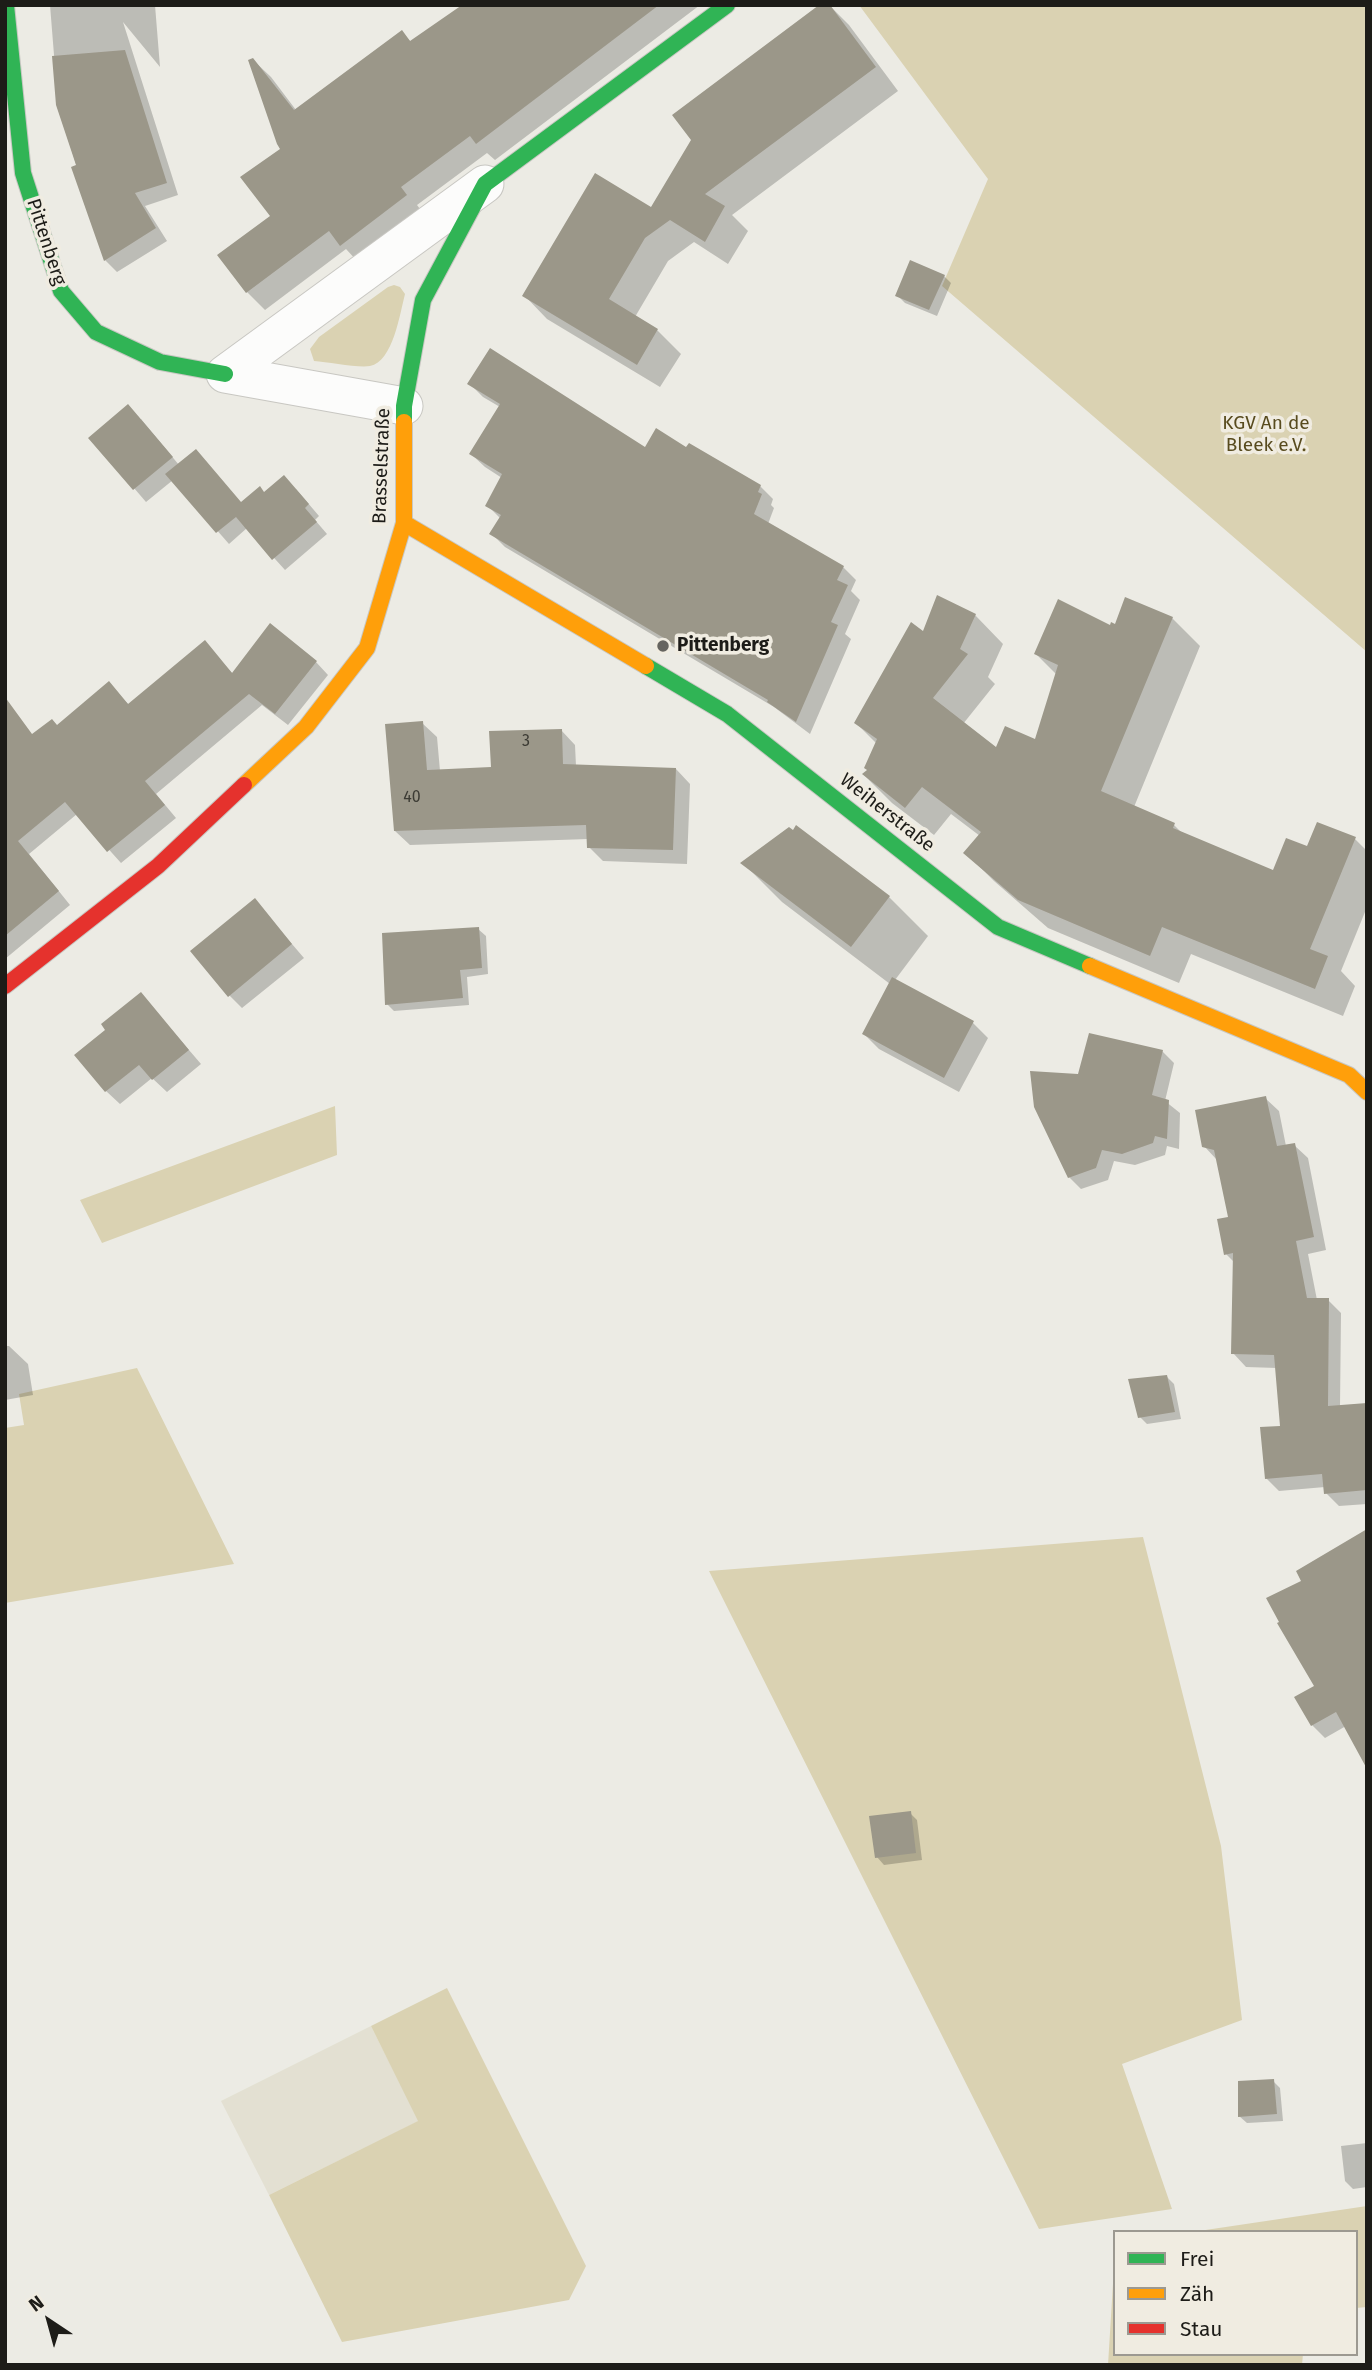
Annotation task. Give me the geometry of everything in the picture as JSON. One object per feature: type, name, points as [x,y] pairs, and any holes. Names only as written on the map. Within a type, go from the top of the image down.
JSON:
[{"type":"street","name":"Pittenberg","points":[[6,5],[14,176],[61,291],[96,332],[160,362],[404,406]]},
{"type":"street","name":"Brasselstraße","points":[[5,986],[158,866],[306,727],[368,648],[404,523],[404,406],[423,300],[485,184],[727,5]]},
{"type":"street","points":[[225,374],[485,184]]},
{"type":"street","name":"Weiherstraße","points":[[404,523],[727,714],[998,927],[1349,1075],[1367,1093]]},
{"type":"shaded area","points":[[371,2026],[419,2121],[269,2195],[221,2101]]},
{"type":"green space","name":"KGV An de Bleek e.V.","points":[[859,5],[1367,5],[1367,652],[942,286],[988,179]]},
{"type":"green space","points":[[394,285],[400,287],[405,294],[394,336],[378,363],[351,366],[314,361],[310,349],[319,337]]},
{"type":"green space","points":[[335,1106],[337,1155],[102,1243],[80,1200]]},
{"type":"green space","points":[[137,1368],[234,1564],[5,1603],[5,1428],[24,1425],[19,1394]]},
{"type":"green space","points":[[1143,1537],[1221,1846],[1242,2020],[1122,2064],[1172,2209],[1039,2229],[709,1571]]},
{"type":"green space","points":[[447,1988],[586,2266],[569,2300],[342,2342],[269,2195],[418,2121],[371,2026]]},
{"type":"green space","points":[[1367,2206],[1367,2307],[1358,2308],[1358,2230],[1205,2230]]},
{"type":"green space","points":[[1113,2284],[1113,2356],[1303,2356],[1302,2365],[1108,2365]]},
{"type":"building","points":[[462,5],[659,5],[476,144],[470,136],[401,187],[407,195],[340,246],[329,231],[246,293],[217,255],[270,216],[240,177],[280,149],[248,60],[253,58],[294,110],[402,30],[410,41]]},
{"type":"building","points":[[819,5],[830,5],[876,67],[705,194],[725,206],[705,242],[670,220],[645,238],[609,299],[658,329],[637,365],[522,296],[595,173],[651,207],[691,140],[672,115]]},
{"type":"building","points":[[125,50],[167,183],[135,193],[156,228],[104,261],[71,167],[76,165],[56,105],[52,56]]},
{"type":"building","points":[[910,260],[945,275],[929,310],[895,296]]},
{"type":"building","points":[[490,348],[645,447],[656,428],[686,447],[689,443],[761,485],[758,492],[762,494],[754,514],[844,566],[837,580],[848,585],[831,622],[838,625],[796,722],[767,702],[768,700],[489,534],[501,515],[485,506],[502,474],[469,454],[500,404],[467,384]]},
{"type":"building","points":[[128,404],[173,457],[133,490],[88,438]]},
{"type":"building","points":[[196,449],[241,502],[260,486],[264,492],[284,475],[309,504],[305,508],[317,522],[272,560],[236,517],[216,533],[165,474]]},
{"type":"building","points":[[937,595],[976,614],[960,649],[968,654],[933,698],[996,747],[1005,726],[1035,739],[1058,665],[1034,654],[1058,599],[1110,625],[1111,622],[1115,624],[1125,597],[1173,617],[1101,791],[1175,823],[1173,828],[1273,870],[1286,838],[1307,846],[1317,822],[1356,837],[1310,949],[1328,956],[1315,989],[1162,927],[1150,956],[1018,900],[963,853],[981,832],[922,787],[905,808],[862,774],[867,770],[864,768],[877,739],[854,723],[911,622],[923,631]]},
{"type":"building","points":[[270,623],[317,661],[275,714],[249,694],[145,781],[165,805],[107,852],[65,802],[18,841],[59,891],[5,936],[5,697],[32,734],[52,719],[57,725],[109,681],[128,704],[205,640],[232,673]]},
{"type":"building","points":[[423,721],[427,770],[491,767],[489,731],[562,729],[563,764],[676,768],[673,850],[587,848],[586,825],[394,831],[385,724]]},
{"type":"building","points":[[796,825],[890,896],[851,947],[740,863],[789,827],[793,830]]},
{"type":"building","points":[[255,898],[292,944],[228,997],[190,951]]},
{"type":"building","points":[[479,927],[482,968],[460,970],[463,998],[385,1005],[382,933]]},
{"type":"building","points":[[892,977],[974,1021],[944,1078],[862,1034]]},
{"type":"building","points":[[141,992],[189,1050],[152,1080],[139,1065],[105,1092],[74,1055],[105,1030],[101,1024]]},
{"type":"building","points":[[1089,1033],[1163,1050],[1152,1095],[1169,1100],[1167,1139],[1155,1136],[1153,1143],[1122,1154],[1102,1150],[1096,1168],[1068,1178],[1034,1107],[1030,1071],[1078,1074]]},
{"type":"building","points":[[1266,1096],[1277,1146],[1295,1143],[1314,1237],[1296,1241],[1307,1298],[1329,1298],[1328,1406],[1367,1403],[1367,1490],[1324,1494],[1322,1474],[1265,1479],[1260,1427],[1280,1426],[1274,1355],[1231,1354],[1233,1253],[1224,1255],[1217,1219],[1228,1217],[1214,1150],[1202,1147],[1195,1110]]},
{"type":"building","points":[[1167,1375],[1175,1412],[1138,1418],[1128,1379]]},
{"type":"building","points":[[1367,1529],[1367,1769],[1336,1712],[1311,1726],[1294,1697],[1314,1686],[1277,1623],[1279,1622],[1266,1598],[1301,1581],[1296,1571]]},
{"type":"building","points":[[911,1811],[916,1853],[875,1858],[869,1816]]},
{"type":"building","points":[[1274,2079],[1277,2114],[1238,2117],[1238,2081]]},
{"type":"traffic: fast","points":[[6,5],[23,173],[61,291],[96,332],[160,362],[225,374]]},
{"type":"traffic: fast","points":[[404,422],[404,406],[423,300],[485,184],[727,5]]},
{"type":"traffic: fast","points":[[646,666],[727,714],[998,927],[1090,966]]},
{"type":"traffic: slow","points":[[244,785],[306,727],[367,648],[404,523],[404,422]]},
{"type":"traffic: slow","points":[[404,523],[646,666]]},
{"type":"traffic: slow","points":[[1090,966],[1349,1075],[1367,1092]]},
{"type":"traffic: jam","points":[[5,986],[158,866],[244,785]]},
{"type":"place","name":"Pittenberg","points":[[663,646]]}]
